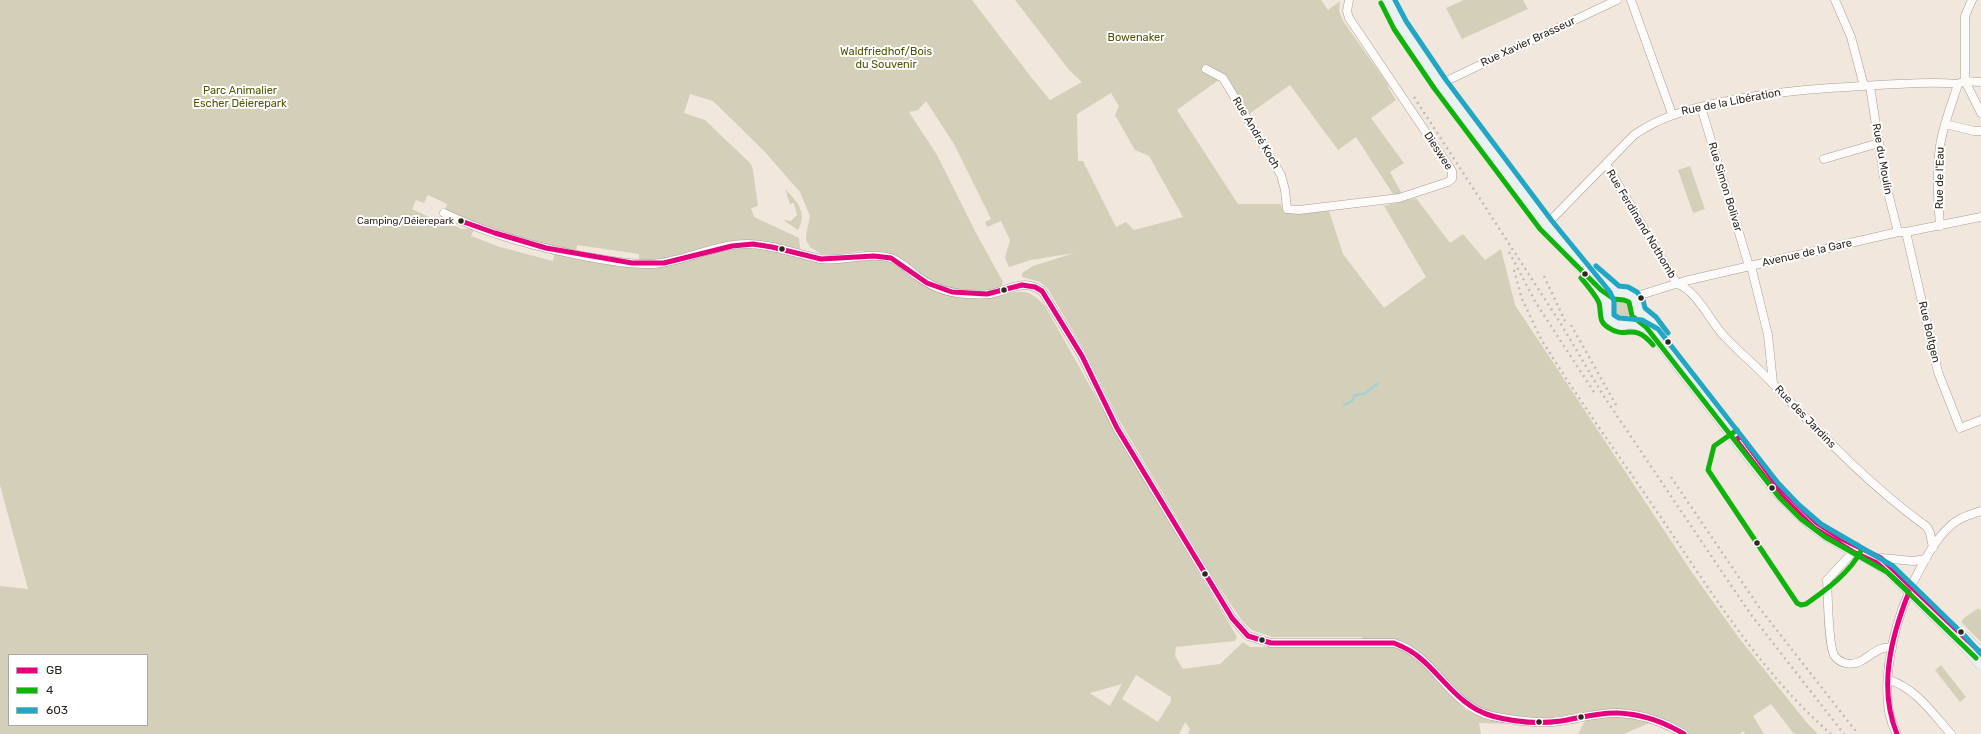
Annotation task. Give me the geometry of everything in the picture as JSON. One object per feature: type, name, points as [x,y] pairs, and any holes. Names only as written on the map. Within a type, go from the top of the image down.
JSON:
[{"type":"main road","points":[[1386,0],[1400,25],[1440,84],[1546,225],[1606,285],[1617,293]]},
{"type":"main road","points":[[1560,240],[1607,302]]},
{"type":"main road","points":[[1629,324],[1636,317],[1638,312],[1637,302],[1634,297],[1626,293],[1617,293],[1607,302],[1606,312],[1610,320],[1619,325],[1639,325],[1653,334],[1773,488],[1791,507],[1814,528],[1855,549],[1881,558],[1981,664]]},
{"type":"main road","points":[[1638,312],[1651,322],[1777,485],[1796,504],[1817,523],[1877,563],[1910,589],[1981,653]]},
{"type":"street","name":"Dieswee","points":[[1287,209],[1299,210],[1399,198],[1441,185],[1452,179],[1453,175],[1349,18],[1347,11],[1349,0]]},
{"type":"street","name":"Rue Xavier Brasseur","points":[[1440,84],[1616,0]]},
{"type":"street","points":[[1631,0],[1672,114]]},
{"type":"street","name":"Rue du Moulin","points":[[1836,0],[1851,37],[1867,86],[1884,177],[1902,232]]},
{"type":"street","points":[[1972,0],[1965,16],[1961,83],[1981,113]]},
{"type":"street","name":"Rue André Koch","points":[[1206,69],[1223,78],[1281,174],[1285,190],[1287,209]]},
{"type":"street","name":"Rue de la Libération","points":[[1546,225],[1634,135],[1650,124],[1672,114],[1763,94],[1867,86],[1981,82]]},
{"type":"street","name":"Rue de l'Eau","points":[[1940,226],[1938,170],[1940,146],[1945,124],[1961,83]]},
{"type":"street","name":"Rue Simon Bolivar","points":[[1701,107],[1750,266],[1768,335],[1773,383]]},
{"type":"street","points":[[1945,124],[1974,131],[1981,131]]},
{"type":"street","points":[[1824,159],[1878,143]]},
{"type":"street","name":"Rue Ferdinand Nothomb","points":[[1606,164],[1676,284]]},
{"type":"street","points":[[444,213],[475,227],[531,245],[633,264],[653,264],[674,261],[746,244],[759,245],[821,260],[880,255],[901,263],[929,284],[940,290],[951,293],[989,294],[1026,284],[1034,286],[1042,291],[1046,297],[1082,356],[1117,428],[1232,618],[1248,636],[1271,643],[1394,643],[1406,646],[1461,700],[1483,713],[1536,722],[1553,722],[1602,714],[1619,713],[1656,720],[1684,734]]},
{"type":"street","name":"Avenue de la Gare","points":[[1634,297],[1676,284],[1750,266],[1902,232],[1981,217]]},
{"type":"street","name":"Rue Boltgen","points":[[1902,232],[1938,372],[1960,428],[1981,420]]},
{"type":"street","name":"Rue des Jardins","points":[[1676,284],[1683,286],[1690,292],[1724,337],[1773,383],[1810,424],[1862,475],[1927,527],[1930,533],[1933,548]]},
{"type":"street","points":[[1898,734],[1890,720],[1888,704],[1889,680],[1892,648],[1910,589],[1942,535],[1959,519],[1981,511]]},
{"type":"street","points":[[1855,549],[1827,580],[1832,648],[1839,660],[1851,664],[1858,663],[1882,647],[1892,648]]},
{"type":"street","points":[[1881,558],[1913,561],[1926,560]]},
{"type":"street","points":[[1889,680],[1901,684],[1911,690],[1951,734]]},
{"type":"green space","points":[[0,0],[972,0],[1050,100],[1082,82],[1069,70],[1015,0],[1321,0],[1328,10],[1340,1],[1339,11],[1343,21],[1387,83],[1396,100],[1371,118],[1404,163],[1390,172],[1402,194],[1393,194],[1356,137],[1338,150],[1290,85],[1249,114],[1224,76],[1177,110],[1238,204],[1281,204],[1282,209],[1299,212],[1329,211],[1343,254],[1384,308],[1426,277],[1384,206],[1416,198],[1450,243],[1463,234],[1485,260],[1501,249],[1515,305],[1691,571],[1739,638],[1807,723],[1818,734],[1794,734],[1771,704],[1753,716],[1764,734],[1745,734],[1743,731],[1740,734],[1684,734],[1656,720],[1624,734],[1578,734],[1587,717],[1523,720],[1516,724],[1479,723],[1481,734],[1188,734],[1190,729],[1185,722],[1179,734],[0,734],[0,586],[28,589],[0,485]],"holes":[[[1111,93],[1119,106],[1115,115],[1135,150],[1149,156],[1183,217],[1134,230],[1126,222],[1116,227],[1083,161],[1078,161],[1077,114]],[[690,94],[713,101],[764,151],[800,192],[810,216],[806,235],[806,240],[810,247],[821,254],[831,255],[863,251],[867,256],[821,259],[801,255],[799,238],[754,217],[751,208],[758,206],[751,164],[705,120],[684,113]],[[926,101],[954,144],[991,219],[985,222],[987,227],[1001,221],[1010,240],[1005,258],[1009,267],[1031,260],[1074,253],[1033,266],[1022,273],[1022,277],[1040,282],[1048,289],[1086,353],[1118,418],[1215,581],[1243,622],[1252,630],[1272,637],[1362,637],[1362,643],[1406,646],[1473,709],[1467,711],[1413,656],[1405,650],[1392,646],[1250,647],[1243,642],[1220,664],[1183,669],[1175,656],[1176,647],[1235,641],[1237,637],[1114,429],[1045,306],[1038,299],[1026,292],[1014,292],[990,297],[990,290],[1002,286],[1003,282],[976,233],[937,155],[909,112],[918,110]],[[428,195],[447,204],[440,222],[412,209],[416,200],[424,203]],[[448,215],[555,251],[553,261],[500,247],[471,236],[474,229],[461,229],[445,221]],[[577,245],[639,254],[639,264],[576,254]],[[1136,675],[1171,697],[1171,701],[1158,722],[1122,699]],[[1122,684],[1110,706],[1090,693]]]},
{"type":"green space","points":[[1464,0],[1523,0],[1528,9],[1462,39],[1446,8]]},
{"type":"green space","points":[[1690,166],[1705,209],[1693,213],[1678,170]]},
{"type":"green space","points":[[785,189],[794,198],[800,208],[802,218],[798,230],[783,220],[791,221],[797,215],[794,203],[790,204]]},
{"type":"green space","points":[[1622,300],[1628,303],[1631,309],[1628,315],[1622,318],[1616,315],[1613,309],[1616,303]]},
{"type":"green space","points":[[1979,608],[1981,612],[1981,642],[1961,622],[1965,617]]},
{"type":"green space","points":[[1941,665],[1966,697],[1960,702],[1935,670]]},
{"type":"waterway","points":[[1344,405],[1352,401],[1355,395],[1364,394],[1378,383]]},
{"type":"railway","points":[[1414,97],[1561,324],[1603,395],[1722,572],[1752,616],[1844,734]]},
{"type":"railway","points":[[1509,252],[1536,303],[1594,392]]},
{"type":"railway","points":[[1514,270],[1522,299],[1541,339],[1722,608],[1762,662],[1784,687],[1831,734]]},
{"type":"railway","points":[[1544,276],[1565,321]]},
{"type":"railway","points":[[1571,325],[1616,405]]},
{"type":"railway","points":[[1671,477],[1761,610],[1858,734]]},
{"type":"transit line","name":"603","points":[[1395,0],[1406,21],[1446,80],[1552,221],[1610,292],[1614,301],[1614,315],[1619,318],[1642,320],[1658,329],[1778,483],[1799,505],[1821,524],[1893,566],[1965,636],[1981,654]]},
{"type":"transit line","name":"4","points":[[1381,3],[1394,29],[1434,88],[1540,229],[1601,290],[1614,299],[1629,302],[1632,316],[1646,327],[1779,497],[1801,519],[1825,537],[1887,572],[1976,658]]},
{"type":"transit line","name":"GB","points":[[461,221],[546,248],[632,263],[664,263],[732,246],[753,244],[821,259],[874,256],[891,258],[927,283],[952,292],[987,294],[1022,285],[1035,287],[1042,291],[1082,356],[1117,428],[1232,618],[1248,636],[1271,643],[1394,643],[1408,649],[1429,666],[1461,699],[1481,712],[1492,716],[1518,721],[1544,722],[1561,721],[1604,713],[1618,713],[1652,719],[1684,734]]},
{"type":"transit line","name":"603","points":[[1596,266],[1619,286],[1628,287],[1637,292],[1643,300],[1645,308],[1656,317],[1668,333]]},
{"type":"transit line","name":"4","points":[[1581,278],[1598,300],[1601,320],[1605,325],[1615,331],[1635,332],[1640,334],[1653,345]]},
{"type":"transit line","name":"4","points":[[1737,430],[1714,446],[1708,470],[1797,603],[1801,605],[1806,604],[1830,587],[1845,573],[1862,549]]},
{"type":"transit line","name":"GB","points":[[1897,734],[1891,717],[1888,699],[1889,663],[1897,627],[1909,592],[1877,563],[1853,552],[1814,528],[1773,488],[1736,440],[1741,436],[1777,485],[1817,523],[1840,538],[1881,558],[1981,653]]},
{"type":"place","name":"Camping/Déierepark","points":[[461,221]]},
{"type":"park label","name":"Bowenaker","points":[[1136,38]]},
{"type":"park label","name":"Waldfriedhof/Bois du Souvenir","points":[[886,58]]},
{"type":"park label","name":"Parc Animalier Escher Déierepark","points":[[240,97]]}]
